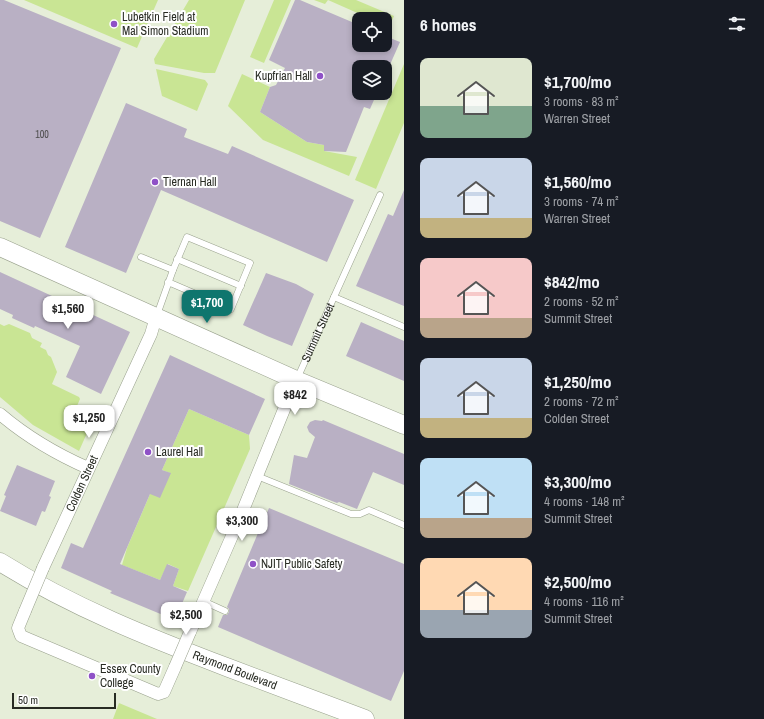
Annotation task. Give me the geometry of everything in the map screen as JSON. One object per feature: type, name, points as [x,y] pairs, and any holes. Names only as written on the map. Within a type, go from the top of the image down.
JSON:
[{"type":"main road","points":[[0,247],[296,380],[404,426]]},
{"type":"main road","name":"Raymond Boulevard","points":[[0,562],[53,593],[160,642],[366,719]]},
{"type":"street","name":"Colden Street","points":[[156,317],[151,334],[88,468],[18,628],[21,636],[158,694],[164,692]]},
{"type":"street","name":"Summit Street","points":[[164,692],[258,476],[296,380]]},
{"type":"street","points":[[0,414],[29,437],[49,449],[88,468]]},
{"type":"lane","name":"Summit Street","points":[[296,380],[380,195]]},
{"type":"lane","points":[[156,317],[172,270],[186,237],[250,263],[231,309],[168,282]]},
{"type":"lane","points":[[141,257],[172,270]]},
{"type":"lane","points":[[177,260],[241,286]]},
{"type":"lane","points":[[334,296],[404,327]]},
{"type":"lane","points":[[258,476],[351,514],[360,514],[369,510],[404,525]]},
{"type":"lane","points":[[239,520],[260,529]]},
{"type":"lane","points":[[203,601],[225,611]]},
{"type":"green space","name":"Lubetkin Field at Mal Simon Stadium","points":[[24,0],[158,0],[137,48]]},
{"type":"green space","points":[[189,0],[245,0],[215,73],[204,73],[155,64],[154,59]]},
{"type":"green space","points":[[274,0],[291,0],[264,63],[250,57]]},
{"type":"green space","points":[[314,0],[328,0],[325,4]]},
{"type":"green space","points":[[328,0],[356,0],[384,12],[355,12]]},
{"type":"green space","points":[[404,64],[404,123],[376,189],[355,180],[389,100],[392,100],[392,92]]},
{"type":"green space","points":[[156,69],[205,80],[208,84],[197,111],[162,96]]},
{"type":"green space","points":[[242,74],[270,87],[260,112],[307,142],[324,145],[324,151],[357,157],[349,176],[263,140],[228,106]]},
{"type":"green space","points":[[0,324],[4,326],[9,324],[30,333],[32,338],[42,343],[40,347],[46,350],[48,355],[51,357],[57,372],[52,384],[79,397],[80,399],[77,406],[95,415],[79,451],[33,425],[0,397]]},
{"type":"green space","points":[[189,409],[249,435],[250,449],[188,591],[173,586],[179,569],[168,564],[160,580],[122,565],[127,548],[150,494],[170,473],[162,470]]},
{"type":"green space","points":[[119,703],[157,719],[113,719]]},
{"type":"building","points":[[0,0],[4,0],[121,48],[40,238],[0,221]]},
{"type":"building","name":"Kupfrian Hall","points":[[295,0],[300,0],[352,22],[352,52],[392,52],[392,39],[400,42],[392,60],[352,60],[352,100],[374,100],[370,109],[364,107],[346,152],[324,151],[324,145],[307,142],[260,112],[270,87],[276,85],[285,68],[269,60]]},
{"type":"building","points":[[126,103],[187,129],[184,137],[228,154],[232,146],[354,200],[327,262],[161,190],[126,273],[65,247]]},
{"type":"building","points":[[404,190],[404,306],[356,286],[388,214],[393,216]]},
{"type":"building","points":[[0,272],[130,332],[101,394],[66,377],[80,346],[35,326],[34,328],[12,318],[13,315],[0,309]]},
{"type":"building","points":[[266,273],[296,284],[314,294],[292,346],[243,325]]},
{"type":"building","points":[[361,322],[404,341],[404,381],[346,356]]},
{"type":"building","name":"Laurel Hall","points":[[170,355],[265,399],[249,435],[189,409],[162,470],[171,473],[160,498],[150,494],[120,564],[160,580],[167,564],[179,569],[173,586],[187,592],[175,620],[110,593],[112,591],[61,568],[71,543],[83,548]]},
{"type":"building","points":[[315,420],[323,420],[404,454],[404,485],[373,472],[357,509],[339,502],[337,503],[289,484],[294,455],[307,458],[315,437],[309,432],[307,427],[310,422]]},
{"type":"building","points":[[17,465],[55,481],[45,512],[42,511],[36,526],[0,511],[6,496],[4,495]]},
{"type":"building","points":[[269,508],[404,564],[404,671],[391,701],[218,627],[223,615],[227,615],[229,612],[227,607],[258,533],[262,533],[264,530],[262,525]]},
{"type":"place","name":"Lubetkin Field at Mal Simon Stadium","points":[[114,24]]},
{"type":"place","name":"Kupfrian Hall","points":[[320,76]]},
{"type":"place","name":"Tiernan Hall","points":[[155,182]]},
{"type":"place","name":"Laurel Hall","points":[[148,452]]},
{"type":"place","name":"NJIT Public Safety","points":[[253,564]]},
{"type":"place","name":"Essex County College","points":[[92,676]]}]
